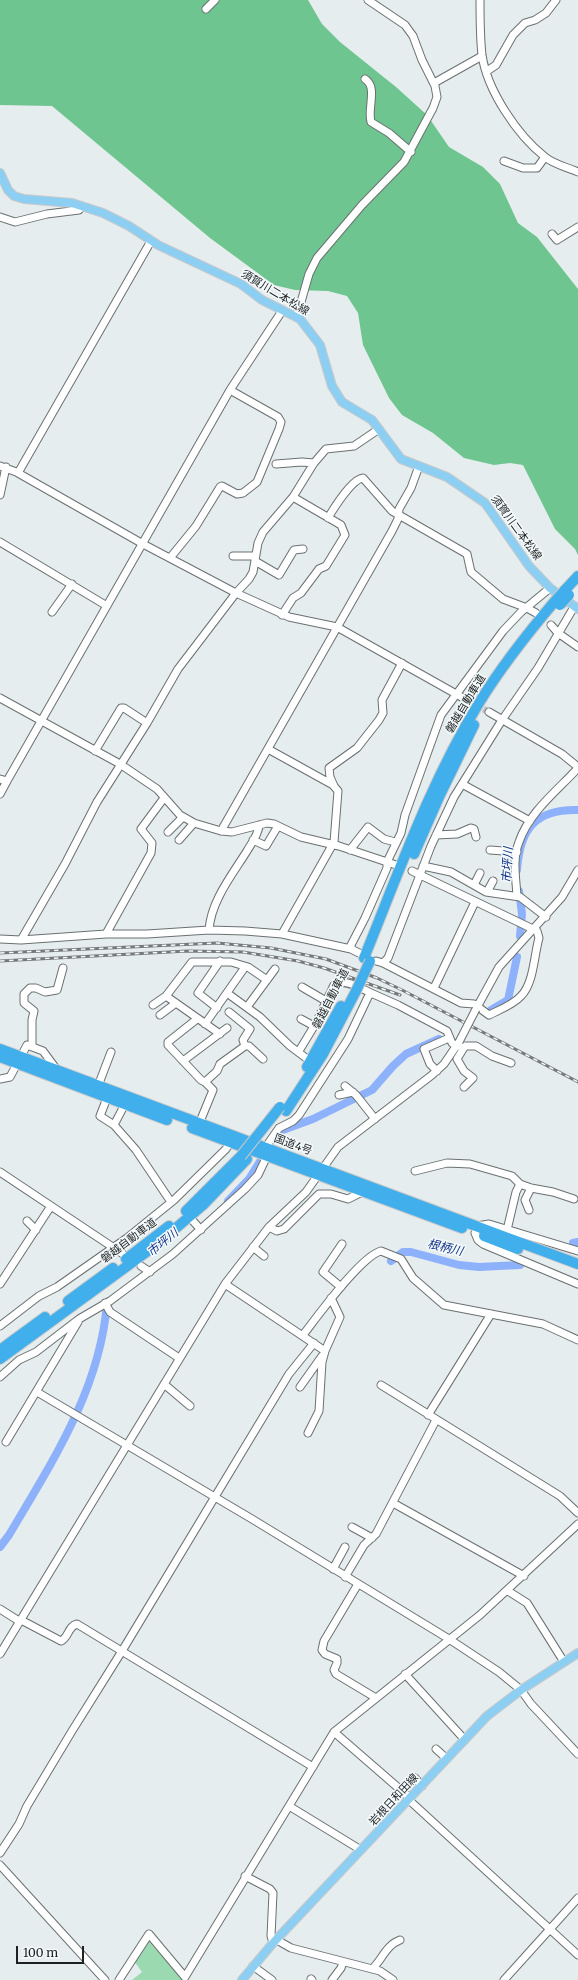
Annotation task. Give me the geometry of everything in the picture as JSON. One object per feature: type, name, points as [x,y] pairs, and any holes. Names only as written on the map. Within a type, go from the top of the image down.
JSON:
[{"type":"highway","name":"磐越自動車道","points":[[0,1360],[162,1241],[203,1205],[283,1109],[371,959],[432,794],[464,729],[507,661],[558,603],[578,576]]},
{"type":"highway","name":"磐越自動車道","points":[[566,593],[578,586]]},
{"type":"highway","name":"国道4号","points":[[0,1049],[19,1061],[107,1098],[230,1143],[266,1152]]},
{"type":"highway","name":"国道4号","points":[[0,1057],[58,1071],[199,1124],[266,1152],[475,1229],[578,1271]]},
{"type":"highway","name":"磐越自動車道","points":[[0,1350],[169,1226],[244,1157]]},
{"type":"highway","name":"国道4号","points":[[319,1172],[362,1192],[578,1264]]},
{"type":"main road","name":"須賀川二本松線","points":[[0,173],[10,193],[19,198],[72,203],[117,220],[151,240],[241,284],[262,300],[282,311],[297,316],[306,324],[320,345],[332,386],[340,399],[346,405],[366,415],[379,429],[399,456],[418,466],[451,479],[485,503],[529,566],[550,588],[576,608]]},
{"type":"main road","name":"岩根日和田線","points":[[242,1980],[275,1942],[497,1707],[578,1653]]},
{"type":"street","points":[[206,10],[215,0]]},
{"type":"street","points":[[297,316],[309,274],[320,253],[362,205],[404,162],[411,152],[436,102],[437,94],[434,83],[409,30],[368,0]]},
{"type":"street","points":[[480,0],[482,56],[494,90],[506,113],[545,157],[578,172]]},
{"type":"street","points":[[487,71],[496,65],[513,35],[525,23],[535,20],[546,13],[556,0]]},
{"type":"street","points":[[434,83],[482,56]]},
{"type":"street","points":[[365,79],[371,90],[371,122],[389,133],[411,152]]},
{"type":"street","points":[[504,162],[532,169],[537,168],[545,157]]},
{"type":"street","points":[[0,217],[15,222],[47,214],[79,210],[82,206]]},
{"type":"street","points":[[552,234],[557,240],[578,227]]},
{"type":"street","points":[[19,473],[18,472],[151,240]]},
{"type":"street","points":[[0,794],[4,780],[41,722],[230,390],[282,311]]},
{"type":"street","points":[[170,558],[196,526],[220,487],[222,486],[237,494],[243,493],[257,482],[279,429],[281,422],[278,417],[230,390]]},
{"type":"street","points":[[21,940],[65,864],[89,816],[120,764],[147,723],[178,669],[236,593],[252,575],[258,543],[263,532],[292,497],[314,463],[326,449],[354,446],[379,429]]},
{"type":"street","points":[[276,464],[302,462],[314,463]]},
{"type":"street","points":[[0,495],[3,466],[19,473],[143,544],[236,593],[282,615],[337,627],[465,699]]},
{"type":"street","points":[[221,831],[392,531],[418,466]]},
{"type":"street","points":[[328,518],[345,493],[361,477],[365,479],[392,511],[467,554],[471,572],[503,600],[527,608],[536,613]]},
{"type":"street","points":[[282,615],[293,598],[301,593],[319,569],[326,566],[344,535],[341,525],[292,497]]},
{"type":"street","points":[[0,542],[107,606]]},
{"type":"street","points":[[233,556],[255,558],[279,575],[294,550],[303,550]]},
{"type":"street","points":[[52,612],[72,584]]},
{"type":"street","points":[[351,949],[352,942],[365,918],[387,868],[387,862],[395,842],[401,833],[407,809],[441,715],[502,631],[550,588]]},
{"type":"street","points":[[371,959],[388,958],[419,875],[436,835],[462,784],[502,720],[538,668],[558,633],[576,608]]},
{"type":"street","points":[[551,624],[558,633],[578,647]]},
{"type":"street","points":[[282,934],[332,845],[338,791],[330,777],[329,768],[357,748],[381,718],[383,713],[382,700],[402,663]]},
{"type":"street","points":[[0,698],[41,722],[120,764],[156,789],[183,817],[194,823],[221,831],[240,830],[270,823],[300,837],[350,850],[396,865]]},
{"type":"street","points":[[95,751],[121,708],[124,708],[147,723]]},
{"type":"street","points":[[489,712],[562,754],[578,768],[536,812],[518,842],[514,876],[517,896]]},
{"type":"street","points":[[268,749],[334,786]]},
{"type":"street","points":[[462,784],[530,821]]},
{"type":"street","points":[[106,934],[152,853],[152,843],[141,829],[164,798]]},
{"type":"street","points":[[168,832],[183,817]]},
{"type":"street","points":[[179,840],[194,823]]},
{"type":"street","points":[[209,930],[210,920],[217,902],[253,840],[259,825]]},
{"type":"street","points":[[253,840],[266,846],[278,826]]},
{"type":"street","points":[[350,850],[368,827],[384,839],[395,842]]},
{"type":"street","points":[[436,835],[457,834],[471,828],[474,829],[476,836]]},
{"type":"street","points":[[490,850],[517,852]]},
{"type":"street","points":[[423,866],[451,872],[487,892],[523,898],[546,917]]},
{"type":"street","points":[[464,1087],[473,1078],[464,1071],[457,1059],[460,1045],[476,1008],[499,967],[546,917],[562,897],[578,870]]},
{"type":"street","points":[[0,939],[21,940],[106,934],[146,934],[209,930],[282,934],[351,949],[434,988],[461,1003],[470,1003],[476,1008],[489,1014],[522,995],[529,982],[539,938],[537,931],[412,871]]},
{"type":"street","points":[[474,885],[480,872]]},
{"type":"street","points":[[487,892],[493,880]]},
{"type":"street","points":[[434,988],[475,902]]},
{"type":"street","points":[[217,1008],[198,994],[220,961]]},
{"type":"street","points":[[153,1005],[166,996],[192,962],[231,962],[245,967],[267,980]]},
{"type":"street","points":[[206,1024],[245,967]]},
{"type":"street","points":[[32,1047],[32,1020],[34,1011],[24,1003],[24,994],[30,988],[36,988],[45,992],[57,990],[63,968]]},
{"type":"street","points":[[247,1007],[275,969]]},
{"type":"street","points":[[299,1051],[314,1026],[334,984],[336,982],[344,982],[403,1007],[447,1031],[450,1038],[460,1045],[476,1046],[492,1056],[511,1063]]},
{"type":"street","points":[[302,987],[326,1001]]},
{"type":"street","points":[[228,993],[260,1017],[290,1046],[299,1051],[306,1058]]},
{"type":"street","points":[[0,1377],[17,1359],[36,1352],[79,1319],[106,1303],[150,1272],[201,1230],[246,1189],[258,1175],[266,1152],[279,1128],[293,1121],[299,1115],[324,1070],[348,1039],[371,993]]},
{"type":"street","points":[[166,996],[220,1034]]},
{"type":"street","points":[[160,1016],[176,1003]]},
{"type":"street","points":[[229,1012],[250,1029],[243,1040],[244,1046]]},
{"type":"street","points":[[197,1019],[168,1042],[168,1044],[212,1090],[199,1124]]},
{"type":"street","points":[[301,1020],[314,1026]]},
{"type":"street","points":[[184,1061],[227,1028]]},
{"type":"street","points":[[437,1071],[430,1064],[424,1049],[450,1038]]},
{"type":"street","points":[[0,1079],[10,1077],[27,1045],[43,1051],[58,1071]]},
{"type":"street","points":[[0,1654],[225,1284],[269,1227],[306,1192],[338,1147],[437,1071],[460,1045]]},
{"type":"street","points":[[205,1082],[217,1071],[220,1064],[244,1046],[249,1046],[263,1059]]},
{"type":"street","points":[[98,1086],[111,1052]]},
{"type":"street","points":[[345,1086],[353,1092],[375,1119]]},
{"type":"street","points":[[339,1095],[353,1092]]},
{"type":"street","points":[[107,1098],[100,1116],[114,1125],[136,1150],[173,1201],[180,1206]]},
{"type":"street","points":[[114,1125],[125,1104]]},
{"type":"street","points":[[0,1326],[39,1296],[57,1287],[114,1248],[173,1201],[226,1149],[230,1143]]},
{"type":"street","points":[[415,1171],[447,1163],[470,1164],[512,1176],[520,1184],[531,1188],[553,1192],[574,1199]]},
{"type":"street","points":[[0,1172],[124,1254]]},
{"type":"street","points":[[507,1230],[516,1192],[520,1184]]},
{"type":"street","points":[[529,1210],[525,1200],[531,1188]]},
{"type":"street","points":[[269,1227],[277,1231],[284,1230],[319,1194],[331,1194],[348,1199],[362,1192]]},
{"type":"street","points":[[0,1284],[51,1206]]},
{"type":"street","points":[[27,1221],[36,1230]]},
{"type":"street","points":[[193,1221],[201,1230]]},
{"type":"street","points":[[578,1251],[489,1224],[475,1229],[478,1240],[483,1244],[578,1284]]},
{"type":"street","points":[[341,1287],[323,1272],[342,1244]]},
{"type":"street","points":[[253,1247],[264,1256]]},
{"type":"street","points":[[303,1335],[341,1287],[374,1254],[384,1251],[401,1259],[413,1278],[440,1302],[450,1306],[543,1324],[578,1340]]},
{"type":"street","points":[[141,1266],[150,1272]]},
{"type":"street","points":[[225,1284],[303,1335],[324,1353]]},
{"type":"street","points":[[300,1387],[324,1353],[340,1317],[332,1298]]},
{"type":"street","points":[[106,1303],[110,1312],[179,1358]]},
{"type":"street","points":[[428,1415],[491,1314]]},
{"type":"street","points":[[6,1442],[79,1319]]},
{"type":"street","points":[[0,1853],[19,1824],[27,1806],[72,1730],[122,1651],[289,1374],[314,1344]]},
{"type":"street","points":[[308,1433],[319,1411],[324,1353]]},
{"type":"street","points":[[164,1384],[190,1406]]},
{"type":"street","points":[[381,1385],[560,1496],[578,1513]]},
{"type":"street","points":[[37,1392],[128,1444],[449,1639],[499,1672],[521,1690],[531,1704],[578,1754]]},
{"type":"street","points":[[345,1577],[364,1545],[376,1534],[436,1420]]},
{"type":"street","points":[[393,1503],[524,1576]]},
{"type":"street","points":[[120,1980],[149,1934],[185,1977],[245,1876],[334,1732],[508,1591],[578,1524]]},
{"type":"street","points":[[352,1527],[372,1538]]},
{"type":"street","points":[[333,1569],[345,1547]]},
{"type":"street","points":[[358,1584],[324,1641],[322,1650],[325,1654],[337,1659],[334,1670],[336,1674],[376,1698]]},
{"type":"street","points":[[508,1591],[527,1603],[564,1662]]},
{"type":"street","points":[[0,1609],[20,1621],[61,1641],[65,1638],[71,1627],[77,1624],[313,1768]]},
{"type":"street","points":[[405,1674],[465,1740]]},
{"type":"street","points":[[334,1732],[410,1799],[578,1955]]},
{"type":"street","points":[[436,1749],[447,1759]]},
{"type":"street","points":[[415,1778],[422,1786]]},
{"type":"street","points":[[289,1806],[361,1850]]},
{"type":"street","points":[[0,1865],[105,1980]]},
{"type":"street","points":[[245,1876],[270,1889],[272,1893],[271,1936],[275,1942],[291,1948],[372,1969],[384,1973],[394,1980]]},
{"type":"street","points":[[504,1980],[578,1898]]},
{"type":"street","points":[[372,1969],[389,1947],[400,1940]]},
{"type":"street","points":[[332,1980],[341,1968],[343,1962]]},
{"type":"street","points":[[253,1966],[272,1980]]},
{"type":"green space","points":[[0,0],[308,0],[322,24],[340,42],[396,87],[427,115],[449,147],[483,167],[500,184],[518,223],[537,237],[578,289],[578,555],[575,549],[555,529],[523,465],[510,463],[494,465],[464,458],[433,433],[402,415],[389,398],[363,345],[358,313],[347,296],[328,291],[295,290],[274,285],[210,238],[52,106],[0,105]]},
{"type":"green space","points":[[147,1939],[183,1980],[132,1980],[142,1972],[134,1961]]},
{"type":"waterway","name":"市坪川","points":[[517,870],[522,843],[532,824],[551,813],[578,810]]},
{"type":"waterway","name":"市坪川","points":[[519,891],[522,914],[520,936]]},
{"type":"waterway","name":"市坪川","points":[[491,1010],[508,1000],[517,957]]},
{"type":"waterway","name":"市坪川","points":[[276,1135],[280,1131],[313,1119],[372,1090],[393,1066],[406,1054],[439,1039]]},
{"type":"waterway","name":"市坪川","points":[[228,1201],[249,1179],[267,1150]]},
{"type":"waterway","name":"根柄川","points":[[573,1243],[578,1242]]},
{"type":"waterway","name":"根柄川","points":[[391,1261],[403,1252],[411,1252],[459,1265],[479,1267],[520,1265]]},
{"type":"waterway","name":"市坪川","points":[[0,1547],[9,1535],[72,1424],[95,1366],[103,1335],[107,1303]]},
{"type":"tunnel","points":[[465,699],[489,712]]},
{"type":"railway","points":[[0,953],[217,943],[271,948],[326,959],[377,978],[402,990],[578,1082]]},
{"type":"railway","points":[[0,961],[188,951],[243,952],[298,961],[324,968],[400,995]]}]
